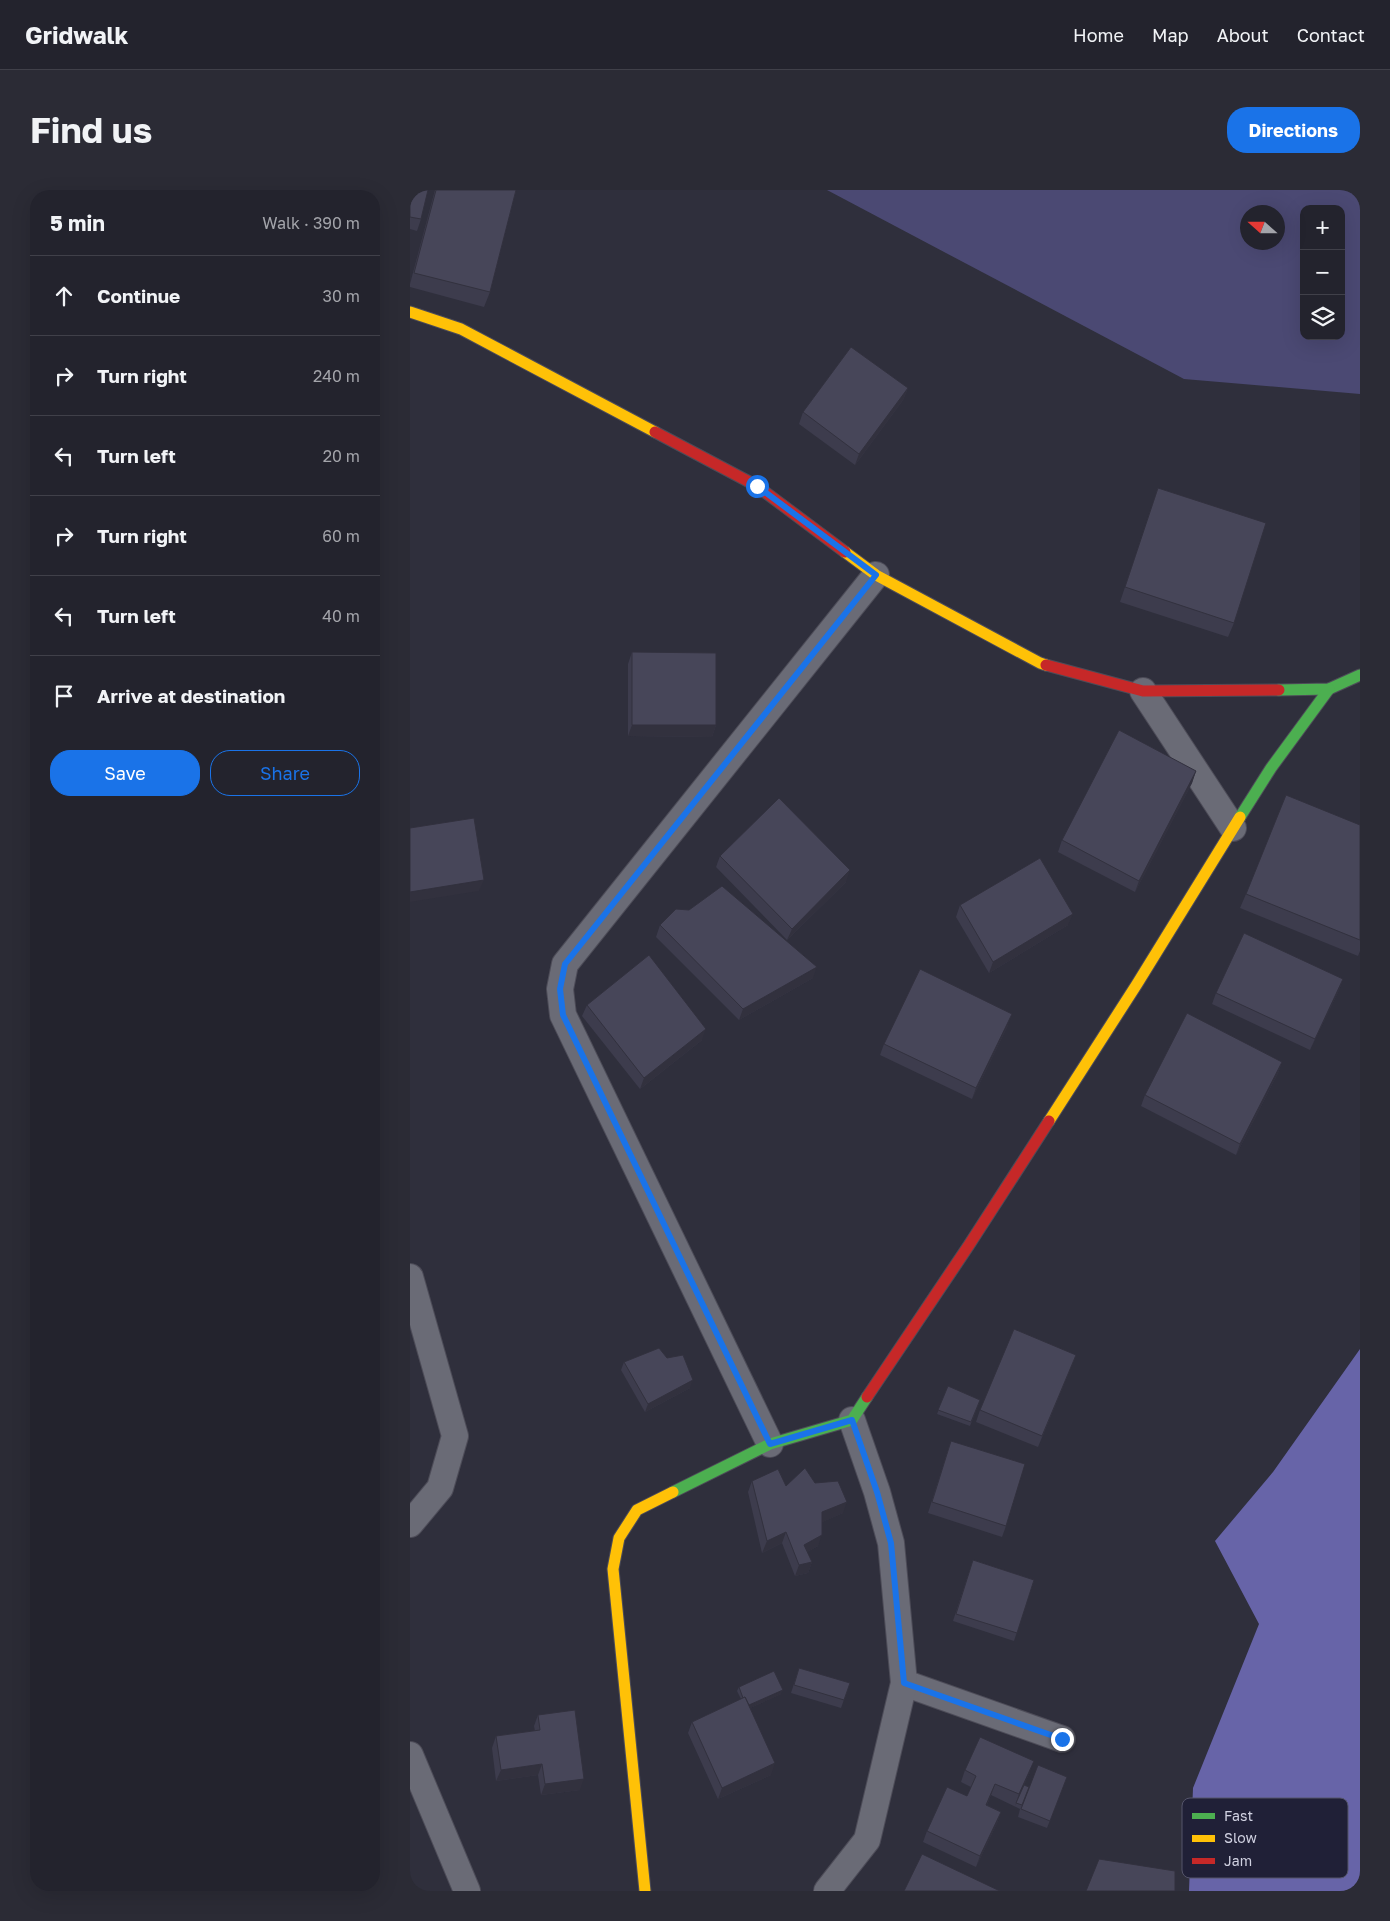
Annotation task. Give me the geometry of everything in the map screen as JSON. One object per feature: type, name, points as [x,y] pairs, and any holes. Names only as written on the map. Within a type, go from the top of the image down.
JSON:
[{"type":"street","points":[[410,312],[461,330],[757,486],[876,575],[1040,663],[1143,690],[1329,690],[1360,676]]},
{"type":"street","points":[[770,1444],[563,1015],[560,989],[565,964],[876,575]]},
{"type":"street","points":[[1143,690],[1233,828]]},
{"type":"street","points":[[645,1891],[613,1569],[619,1538],[637,1510],[770,1444],[852,1420],[985,1221],[1137,984],[1271,768],[1329,690]]},
{"type":"street","points":[[410,1277],[455,1436],[440,1488],[410,1524]]},
{"type":"street","points":[[827,1891],[867,1840],[904,1683],[891,1543],[877,1492],[852,1420]]},
{"type":"street","points":[[904,1683],[1062,1739]]},
{"type":"street","points":[[410,1755],[467,1891]]},
{"type":"shaded area","points":[[827,190],[1360,190],[1360,394],[1184,379]]},
{"type":"shaded area","points":[[1360,1349],[1360,1891],[1189,1891],[1190,1878],[1348,1878],[1348,1798],[1193,1798],[1193,1788],[1259,1624],[1215,1541],[1273,1472]]},
{"type":"building","points":[[410,190],[428,190],[421,219],[410,217]]},
{"type":"building","points":[[436,190],[516,190],[490,292],[414,273]]},
{"type":"building","points":[[851,347],[908,388],[859,454],[803,412]]},
{"type":"building","points":[[1158,488],[1266,523],[1234,623],[1125,587]]},
{"type":"building","points":[[632,652],[716,653],[716,725],[632,725]]},
{"type":"building","points":[[1119,730],[1196,771],[1139,881],[1062,840]]},
{"type":"building","points":[[1286,795],[1360,825],[1360,940],[1246,894]]},
{"type":"building","points":[[779,798],[850,870],[792,929],[720,856]]},
{"type":"building","points":[[474,818],[484,880],[410,892],[410,828]]},
{"type":"building","points":[[1040,858],[1073,914],[993,962],[960,905]]},
{"type":"building","points":[[722,886],[817,967],[743,1009],[660,925],[676,909],[689,910]]},
{"type":"building","points":[[1244,933],[1343,979],[1315,1039],[1216,993]]},
{"type":"building","points":[[649,955],[706,1029],[644,1078],[587,1005]]},
{"type":"building","points":[[920,969],[1012,1014],[976,1088],[884,1044]]},
{"type":"building","points":[[1187,1013],[1282,1062],[1240,1144],[1145,1095]]},
{"type":"building","points":[[1014,1329],[1076,1355],[1042,1436],[980,1410]]},
{"type":"building","points":[[659,1348],[667,1358],[683,1355],[693,1380],[648,1404],[624,1362]]},
{"type":"building","points":[[948,1386],[980,1400],[971,1422],[938,1410]]},
{"type":"building","points":[[951,1441],[1025,1464],[1006,1526],[932,1502]]},
{"type":"building","points":[[805,1468],[815,1483],[838,1481],[847,1502],[822,1512],[822,1535],[804,1545],[812,1562],[799,1565],[786,1532],[767,1541],[752,1481],[778,1469],[786,1486]]},
{"type":"building","points":[[973,1560],[1034,1580],[1017,1633],[956,1614]]},
{"type":"building","points":[[799,1668],[850,1683],[844,1700],[794,1685]]},
{"type":"building","points":[[774,1671],[783,1690],[749,1705],[745,1697],[743,1698],[739,1687]]},
{"type":"building","points":[[745,1697],[775,1763],[722,1788],[692,1722]]},
{"type":"building","points":[[575,1710],[584,1779],[545,1784],[542,1764],[501,1770],[496,1736],[540,1730],[538,1715]]},
{"type":"building","points":[[980,1737],[1034,1761],[1019,1794],[995,1784],[986,1805],[1001,1812],[980,1856],[927,1831],[947,1787],[967,1796],[976,1776],[965,1770]]},
{"type":"building","points":[[1038,1765],[1067,1777],[1050,1821],[1021,1809]]},
{"type":"building","points":[[1024,1785],[1029,1787],[1022,1805],[1016,1803]]},
{"type":"building","points":[[922,1854],[1000,1891],[904,1891]]},
{"type":"building","points":[[1099,1859],[1175,1871],[1175,1891],[1086,1891]]},
{"type":"traffic: fast","points":[[1279,690],[1329,689],[1360,675]]},
{"type":"traffic: fast","points":[[1240,817],[1271,768],[1329,689]]},
{"type":"traffic: fast","points":[[673,1492],[770,1444],[852,1420],[867,1397]]},
{"type":"traffic: slow","points":[[410,312],[461,329],[655,432]]},
{"type":"traffic: slow","points":[[845,552],[876,575],[1046,665]]},
{"type":"traffic: slow","points":[[1049,1121],[1137,984],[1240,817]]},
{"type":"traffic: slow","points":[[645,1891],[613,1569],[619,1538],[637,1510],[673,1492]]},
{"type":"traffic: jam","points":[[655,432],[757,486],[845,552]]},
{"type":"traffic: jam","points":[[1046,665],[1143,691],[1279,690]]},
{"type":"traffic: jam","points":[[867,1397],[1049,1121]]},
{"type":"route","points":[[757,486],[876,575],[565,964],[560,989],[563,1015],[770,1444],[852,1420],[877,1492],[891,1543],[904,1683],[1062,1739]]}]
